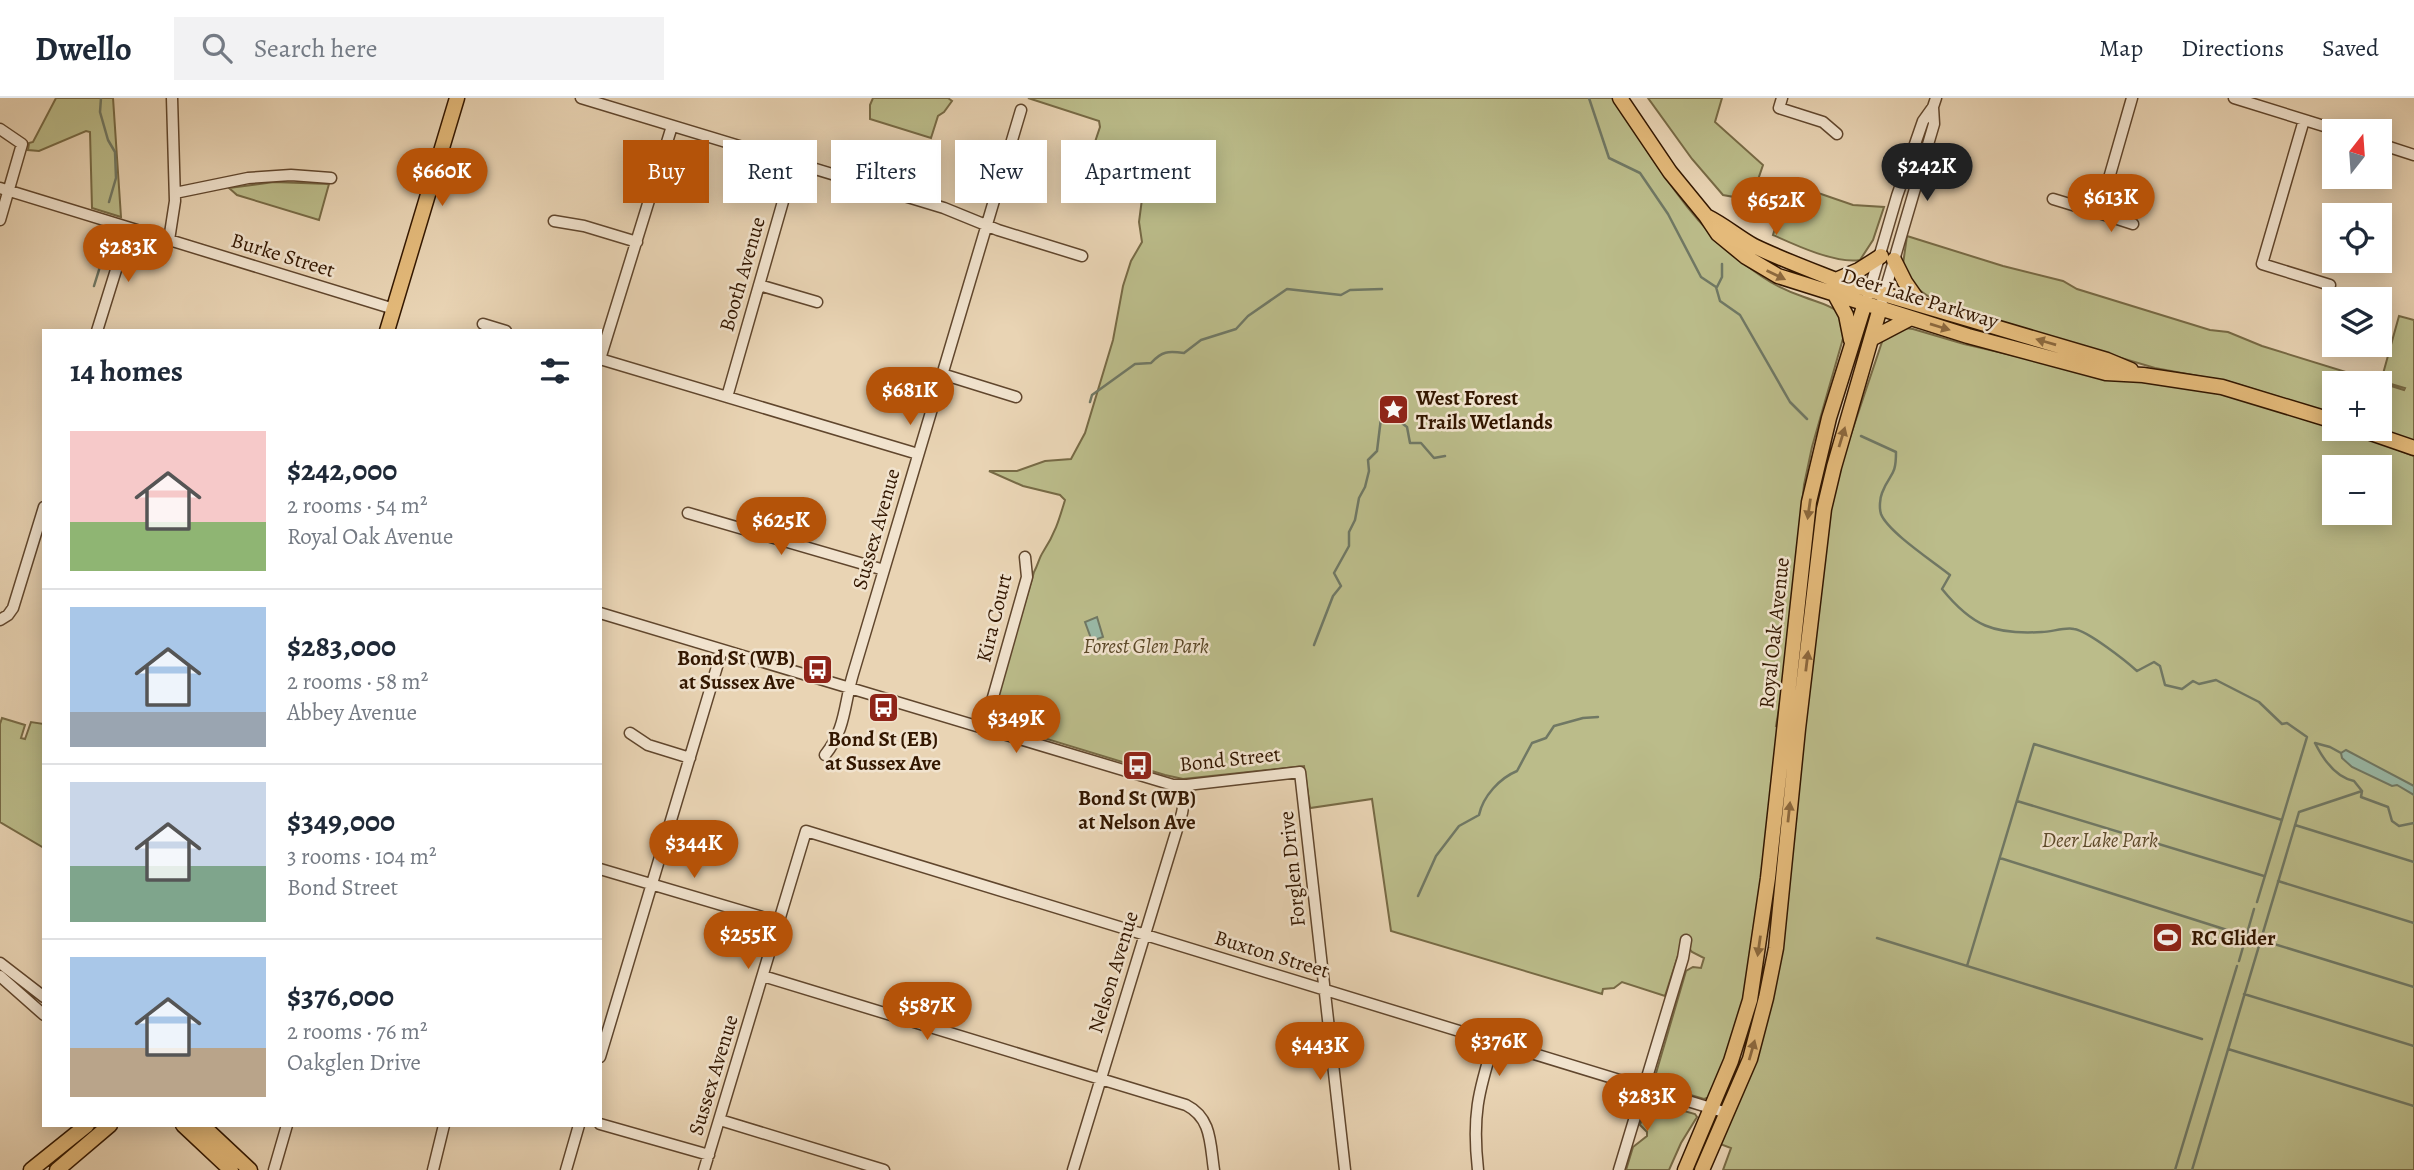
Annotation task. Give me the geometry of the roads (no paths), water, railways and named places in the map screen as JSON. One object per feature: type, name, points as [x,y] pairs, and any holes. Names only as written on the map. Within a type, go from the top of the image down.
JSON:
[{"type":"main road","points":[[388,329],[457,98]]},
{"type":"main road","name":"Deer Lake Parkway","points":[[1620,98],[1670,172],[1706,216],[1730,228],[1751,244],[1835,286],[1882,301],[1911,318],[2106,373],[2143,375],[2222,387],[2322,417]]},
{"type":"main road","points":[[1851,343],[1846,315],[1835,286],[1858,270],[1887,258],[1922,305]]},
{"type":"main road","name":"Royal Oak Avenue","points":[[1685,1170],[1750,1059],[1766,998],[1776,948],[1775,879],[1791,728],[1809,502],[1829,418],[1867,296]]},
{"type":"main road","name":"Deer Lake Parkway","points":[[1882,301],[1922,305],[2107,360],[2143,375]]},
{"type":"main road","name":"Royal Oak Avenue","points":[[1791,728],[1824,509],[1833,467],[1882,301]]},
{"type":"main road","points":[[1871,338],[1911,318]]},
{"type":"main road","points":[[2392,441],[2414,449]]},
{"type":"main road","name":"Royal Oak Avenue","points":[[1702,1170],[1719,1111]]},
{"type":"main road","points":[[31,1170],[85,1127]]},
{"type":"main road","points":[[57,1170],[108,1127]]},
{"type":"main road","points":[[185,1127],[231,1170]]},
{"type":"main road","points":[[204,1127],[250,1170]]},
{"type":"street","points":[[169,240],[175,193],[172,98]]},
{"type":"street","points":[[581,98],[608,102],[723,141]]},
{"type":"street","points":[[1782,98],[1779,108],[1823,122],[1837,134]]},
{"type":"street","points":[[2099,213],[2132,98]]},
{"type":"street","points":[[2234,98],[2322,126]]},
{"type":"street","name":"Royal Oak Avenue","points":[[1882,301],[1897,196],[1923,121],[1935,103]]},
{"type":"street","name":"Sussex Avenue","points":[[825,755],[837,740],[851,689],[851,679],[1021,110]]},
{"type":"street","points":[[2304,120],[2262,264],[2330,285]]},
{"type":"street","points":[[602,353],[672,126]]},
{"type":"street","points":[[0,129],[19,139],[22,144],[5,189],[0,220]]},
{"type":"street","points":[[2392,148],[2414,155]]},
{"type":"street","points":[[817,170],[944,208],[1082,256]]},
{"type":"street","points":[[175,193],[248,178],[291,175],[331,178]]},
{"type":"street","name":"Burke Street","points":[[5,189],[394,309]]},
{"type":"street","points":[[2053,199],[2133,224]]},
{"type":"street","name":"Booth Avenue","points":[[727,397],[783,203]]},
{"type":"street","points":[[554,221],[584,226],[637,242]]},
{"type":"street","points":[[98,329],[129,228]]},
{"type":"street","name":"Royal Oak Avenue","points":[[1867,296],[1887,258]]},
{"type":"street","points":[[759,285],[817,302]]},
{"type":"street","points":[[483,324],[499,329]]},
{"type":"street","points":[[602,360],[918,454]]},
{"type":"street","points":[[943,374],[1016,397]]},
{"type":"street","points":[[688,513],[884,570]]},
{"type":"street","points":[[2,619],[13,608],[42,514]]},
{"type":"street","name":"Kira Court","points":[[984,729],[1027,577],[1025,557]]},
{"type":"street","name":"Bond Street","points":[[602,614],[1173,785],[1300,772]]},
{"type":"street","points":[[602,1051],[722,650]]},
{"type":"street","points":[[630,733],[648,745],[690,758]]},
{"type":"street","name":"Forglen Drive","points":[[1300,772],[1345,1170]]},
{"type":"street","name":"Nelson Avenue","points":[[1073,1170],[1182,813],[1187,785]]},
{"type":"street","name":"Sussex Avenue","points":[[704,1170],[806,831]]},
{"type":"street","name":"Buxton Street","points":[[806,831],[1719,1111]]},
{"type":"street","points":[[602,870],[779,922]]},
{"type":"street","points":[[1619,1170],[1683,958],[1686,940]]},
{"type":"street","points":[[0,963],[42,995]]},
{"type":"street","points":[[0,976],[42,1013]]},
{"type":"street","points":[[762,976],[1186,1105],[1197,1112],[1209,1131],[1214,1170]]},
{"type":"street","points":[[1478,1170],[1474,1131],[1476,1108],[1494,1042]]},
{"type":"street","points":[[720,1119],[884,1170]]},
{"type":"street","points":[[602,1125],[709,1155]]},
{"type":"street","points":[[274,1170],[286,1127]]},
{"type":"street","points":[[433,1170],[444,1127]]},
{"type":"street","points":[[566,1170],[578,1127]]},
{"type":"waterway","points":[[101,98],[100,112],[108,140],[115,152],[116,178],[109,202]]},
{"type":"waterway","points":[[1589,98],[1609,158],[1640,173],[1668,214],[1701,277],[1716,287],[1720,301],[1740,315],[1790,402],[1807,419]]},
{"type":"waterway","points":[[1738,208],[1741,194],[1748,185]]},
{"type":"waterway","points":[[94,286],[108,241]]},
{"type":"waterway","points":[[1717,287],[1722,277],[1722,264]]},
{"type":"waterway","points":[[1090,402],[1092,395],[1135,364],[1151,363],[1166,353],[1184,353],[1201,340],[1236,329],[1248,316],[1287,289],[1341,295],[1350,290],[1382,289]]},
{"type":"waterway","points":[[1314,645],[1333,596],[1341,586],[1334,573],[1349,546],[1349,532],[1369,471],[1368,460],[1377,451],[1381,418],[1395,418],[1407,427],[1410,443],[1421,443],[1434,458],[1445,456]]},
{"type":"waterway","points":[[1861,436],[1896,452],[1894,471],[1880,500],[1880,512],[1885,521],[1902,538],[1950,575],[1942,589],[1974,620],[1985,626],[2010,632],[2070,629],[2080,631],[2107,647],[2137,671],[2154,662],[2160,666],[2165,685],[2182,689],[2193,681],[2199,684],[2216,680],[2259,702],[2282,724],[2287,723],[2307,737],[2257,902]]},
{"type":"waterway","points":[[1418,896],[1436,856],[1459,826],[1479,815],[1493,788],[1517,771],[1532,743],[1546,738],[1554,726],[1598,717]]},
{"type":"waterway","points":[[2315,743],[2335,771],[2354,781],[2362,791],[2361,797],[2388,807],[2392,821],[2399,826],[2414,823]]},
{"type":"waterway","points":[[2315,743],[2341,753]]},
{"type":"waterway","points":[[1967,966],[2034,744],[2282,820]]},
{"type":"waterway","points":[[2192,1170],[2299,812],[2362,791]]},
{"type":"waterway","points":[[2017,801],[2264,876]]},
{"type":"waterway","points":[[2295,825],[2414,862]]},
{"type":"waterway","points":[[2000,858],[2246,936]]},
{"type":"waterway","points":[[2278,881],[2414,923]]},
{"type":"waterway","points":[[2239,961],[2254,909]]},
{"type":"waterway","points":[[1877,938],[2202,1039]]},
{"type":"waterway","points":[[2261,940],[2414,987]]},
{"type":"waterway","points":[[2175,1170],[2237,966]]},
{"type":"waterway","points":[[2244,994],[2414,1046]]},
{"type":"waterway","points":[[2228,1049],[2414,1106]]},
{"type":"place","name":"West Forest Trails Wetlands","points":[[1393,410]]},
{"type":"place","name":"Bond St (WB) at Sussex Ave","points":[[818,670]]},
{"type":"place","name":"Bond St (EB) at Sussex Ave","points":[[883,707]]},
{"type":"place","name":"Bond St (WB) at Nelson Ave","points":[[1137,766]]},
{"type":"place","name":"RC Glider","points":[[2168,938]]},
{"type":"park label","name":"Forest Glen Park","points":[[1146,646]]},
{"type":"park label","name":"Deer Lake Park","points":[[2100,840]]}]
